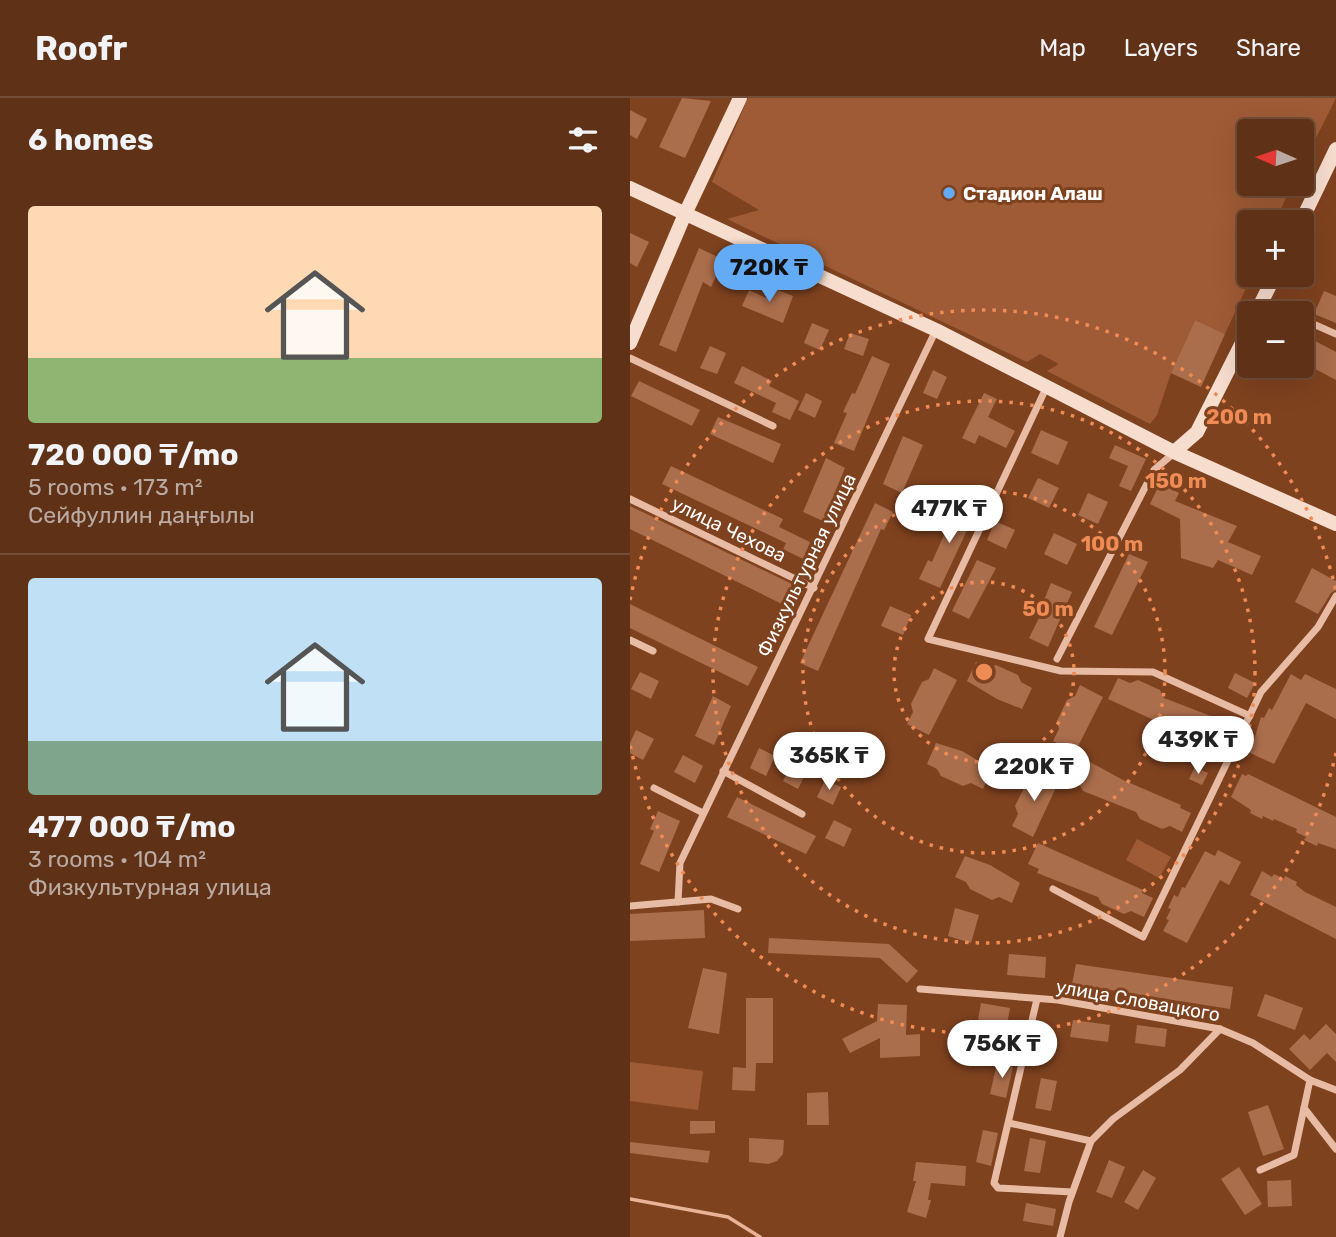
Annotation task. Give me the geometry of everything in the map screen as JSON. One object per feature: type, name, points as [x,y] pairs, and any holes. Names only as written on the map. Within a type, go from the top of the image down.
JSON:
[{"type":"main road","points":[[630,343],[685,214],[740,98]]},
{"type":"main road","points":[[1308,210],[1331,172],[1336,149]]},
{"type":"main road","points":[[630,188],[936,330],[1174,452],[1336,524]]},
{"type":"main road","points":[[1174,452],[1197,432],[1237,353]]},
{"type":"street","points":[[1314,324],[1336,334]]},
{"type":"street","name":"Физкультурная улица","points":[[678,902],[680,863],[936,330]]},
{"type":"street","points":[[630,358],[773,426]]},
{"type":"street","points":[[1047,386],[928,639],[1061,671],[1153,672],[1250,716]]},
{"type":"street","points":[[1057,659],[1154,470],[1174,452]]},
{"type":"street","name":"улица Чехова","points":[[630,499],[814,588]]},
{"type":"street","points":[[1053,889],[1143,937],[1262,692],[1318,627],[1336,596]]},
{"type":"street","points":[[630,640],[653,651]]},
{"type":"street","points":[[723,771],[802,814]]},
{"type":"street","points":[[654,788],[703,813]]},
{"type":"street","points":[[630,906],[711,899],[738,909]]},
{"type":"street","name":"улица Словацкого","points":[[920,989],[1037,999],[1220,1029],[1253,1043],[1310,1080],[1336,1090]]},
{"type":"street","points":[[1037,999],[995,1186],[1072,1192]]},
{"type":"street","points":[[1060,1237],[1072,1192],[1091,1141],[1113,1119],[1180,1070],[1220,1029]]},
{"type":"street","points":[[1260,1170],[1294,1155],[1310,1080]]},
{"type":"street","points":[[1304,1108],[1336,1149]]},
{"type":"street","points":[[1009,1123],[1091,1141]]},
{"type":"shaded area","points":[[748,98],[1336,98],[1314,142],[1314,119],[1237,119],[1237,196],[1287,196],[1280,210],[1237,210],[1237,287],[1247,287],[1240,301],[1237,301],[1237,308],[1225,334],[1195,320],[1171,373],[1157,415],[1150,424],[1047,371],[1059,364],[1040,354],[1027,362],[727,219],[759,210],[712,182]]},
{"type":"shaded area","points":[[1137,839],[1171,857],[1159,878],[1126,860]]},
{"type":"shaded area","points":[[630,1062],[703,1071],[698,1110],[630,1101]]},
{"type":"building","points":[[682,98],[711,101],[685,158],[659,147]]},
{"type":"building","points":[[630,110],[647,119],[637,139],[630,135]]},
{"type":"building","points":[[630,233],[649,242],[637,267],[630,263]]},
{"type":"building","points":[[699,248],[751,273],[746,285],[718,272],[711,287],[703,282],[676,352],[659,345]]},
{"type":"building","points":[[770,287],[793,296],[783,323],[742,306],[749,290],[766,298]]},
{"type":"building","points":[[1324,291],[1336,296],[1336,323],[1314,314]]},
{"type":"building","points":[[1195,320],[1225,334],[1201,387],[1171,373]]},
{"type":"building","points":[[812,323],[829,330],[820,350],[804,343]]},
{"type":"building","points":[[850,333],[869,339],[863,356],[844,349]]},
{"type":"building","points":[[1314,340],[1336,352],[1336,380],[1314,368]]},
{"type":"building","points":[[710,346],[726,353],[717,374],[700,368]]},
{"type":"building","points":[[872,356],[890,364],[854,451],[834,443],[847,413],[843,412],[852,393],[855,394]]},
{"type":"building","points":[[742,366],[772,381],[769,386],[799,401],[790,420],[772,412],[776,403],[734,383]]},
{"type":"building","points":[[933,370],[947,377],[937,399],[923,393]]},
{"type":"building","points":[[639,381],[700,410],[692,426],[631,396]]},
{"type":"building","points":[[806,393],[822,401],[815,418],[798,410]]},
{"type":"building","points":[[984,393],[997,399],[988,417],[1015,431],[1006,448],[979,435],[975,444],[962,438]]},
{"type":"building","points":[[718,417],[781,444],[773,463],[710,434]]},
{"type":"building","points":[[1041,430],[1068,442],[1058,465],[1031,453]]},
{"type":"building","points":[[903,436],[923,445],[902,493],[883,484]]},
{"type":"building","points":[[1115,445],[1146,459],[1131,491],[1119,486],[1128,466],[1109,458]]},
{"type":"building","points":[[826,458],[845,468],[823,521],[803,512]]},
{"type":"building","points":[[671,466],[783,519],[779,527],[810,542],[803,559],[783,549],[786,543],[662,484]]},
{"type":"building","points":[[1038,478],[1059,488],[1049,508],[1028,498]]},
{"type":"building","points":[[1160,483],[1179,493],[1175,501],[1237,526],[1228,542],[1261,556],[1252,575],[1218,560],[1213,568],[1181,558],[1180,519],[1150,504]]},
{"type":"building","points":[[1088,493],[1108,502],[1098,524],[1078,515]]},
{"type":"building","points":[[960,499],[978,507],[940,588],[919,579],[928,560],[932,562]]},
{"type":"building","points":[[875,503],[893,512],[884,530],[881,529],[818,671],[800,663]]},
{"type":"building","points":[[630,506],[792,584],[782,604],[630,529]]},
{"type":"building","points":[[995,521],[1015,530],[1006,549],[987,540]]},
{"type":"building","points":[[1054,533],[1077,544],[1067,565],[1044,554]]},
{"type":"building","points":[[1129,554],[1148,562],[1112,635],[1094,627]]},
{"type":"building","points":[[977,560],[996,568],[969,619],[952,611]]},
{"type":"building","points":[[1312,568],[1336,581],[1336,590],[1331,593],[1318,614],[1295,602]]},
{"type":"building","points":[[1051,583],[1072,592],[1048,647],[1029,638],[1045,606],[1042,605]]},
{"type":"building","points":[[630,604],[758,667],[748,686],[630,628]]},
{"type":"building","points":[[890,606],[911,615],[903,635],[881,626]]},
{"type":"building","points":[[976,662],[988,667],[996,665],[1018,675],[1021,682],[1032,688],[1022,709],[997,699],[967,681]]},
{"type":"building","points":[[934,668],[957,680],[929,735],[907,724],[913,712],[911,704],[922,682],[929,679]]},
{"type":"building","points":[[640,672],[659,681],[651,699],[631,689]]},
{"type":"building","points":[[1235,673],[1255,683],[1247,698],[1228,688]]},
{"type":"building","points":[[1291,674],[1301,680],[1305,674],[1336,689],[1336,719],[1306,703],[1274,764],[1250,753],[1261,717],[1264,718],[1269,708],[1272,710]]},
{"type":"building","points":[[1118,678],[1130,683],[1138,680],[1160,690],[1164,698],[1216,718],[1220,725],[1231,730],[1221,751],[1108,699]]},
{"type":"building","points":[[1080,685],[1103,697],[1075,752],[1053,741],[1059,729],[1057,721],[1067,700],[1075,696]]},
{"type":"building","points":[[713,696],[731,706],[714,745],[695,736]]},
{"type":"building","points":[[636,730],[654,739],[643,760],[630,753],[630,743]]},
{"type":"building","points":[[936,743],[962,751],[992,769],[983,789],[971,783],[963,786],[941,776],[937,769],[927,764]]},
{"type":"building","points":[[759,748],[775,756],[766,776],[750,768]]},
{"type":"building","points":[[683,755],[703,766],[695,783],[674,772]]},
{"type":"building","points":[[1079,756],[1123,780],[1181,805],[1180,808],[1191,813],[1182,832],[1170,826],[1162,829],[1140,819],[1136,812],[1083,791],[1079,784],[1068,779]]},
{"type":"building","points":[[792,763],[807,771],[798,789],[783,781]]},
{"type":"building","points":[[1195,767],[1208,773],[1202,785],[1189,779]]},
{"type":"building","points":[[1038,770],[1059,781],[1033,837],[1012,826],[1018,814],[1015,806],[1026,784],[1033,781]]},
{"type":"building","points":[[1242,774],[1248,774],[1336,817],[1336,849],[1318,843],[1317,846],[1304,840],[1306,837],[1296,832],[1297,829],[1250,813],[1251,810],[1231,797]]},
{"type":"building","points":[[825,780],[841,787],[833,805],[817,797]]},
{"type":"building","points":[[737,797],[816,836],[806,854],[727,817]]},
{"type":"building","points":[[658,811],[680,821],[659,872],[640,864],[654,831],[650,829]]},
{"type":"building","points":[[834,820],[852,829],[844,847],[825,838]]},
{"type":"building","points":[[1038,843],[1143,890],[1142,893],[1153,898],[1144,917],[1131,911],[1124,914],[1102,904],[1098,897],[1037,873],[1039,869],[1028,864]]},
{"type":"building","points":[[1218,850],[1241,862],[1229,885],[1220,880],[1187,943],[1163,931],[1169,920],[1166,919],[1171,909],[1168,908],[1174,895],[1178,897],[1182,887],[1185,888],[1205,851],[1215,856]]},
{"type":"building","points":[[965,856],[990,865],[1020,883],[1012,903],[999,897],[992,900],[970,889],[966,882],[955,877]]},
{"type":"building","points":[[1262,871],[1272,877],[1274,874],[1284,879],[1285,876],[1297,882],[1296,885],[1305,892],[1336,907],[1336,939],[1250,895]]},
{"type":"building","points":[[955,908],[979,915],[971,943],[948,936]]},
{"type":"building","points":[[704,910],[705,938],[630,941],[630,914]]},
{"type":"building","points":[[769,938],[889,944],[918,971],[907,983],[880,958],[768,953]]},
{"type":"building","points":[[1009,954],[1046,957],[1045,978],[1007,975]]},
{"type":"building","points":[[1076,964],[1233,987],[1230,1009],[1072,984]]},
{"type":"building","points":[[703,968],[727,973],[719,1034],[688,1028]]},
{"type":"building","points":[[1265,994],[1303,1008],[1295,1030],[1257,1016]]},
{"type":"building","points":[[746,998],[773,998],[773,1063],[756,1063],[755,1091],[732,1090],[733,1067],[746,1068]]},
{"type":"building","points":[[981,1003],[1010,1008],[1007,1024],[978,1020]]},
{"type":"building","points":[[878,1004],[907,1005],[906,1035],[920,1034],[920,1056],[880,1058],[880,1038],[850,1053],[842,1039],[877,1021]]},
{"type":"building","points":[[1073,1020],[1110,1025],[1108,1042],[1070,1037]]},
{"type":"building","points":[[1326,1024],[1336,1034],[1336,1062],[1327,1053],[1310,1070],[1289,1049],[1304,1034],[1310,1040]]},
{"type":"building","points":[[1137,1025],[1167,1029],[1165,1047],[1135,1043]]},
{"type":"building","points":[[997,1063],[1013,1067],[1006,1098],[990,1094]]},
{"type":"building","points":[[1041,1078],[1057,1081],[1051,1111],[1035,1108]]},
{"type":"building","points":[[828,1092],[829,1125],[807,1125],[807,1093]]},
{"type":"building","points":[[1268,1105],[1284,1149],[1263,1156],[1248,1112]]},
{"type":"building","points":[[690,1121],[715,1121],[715,1133],[690,1134]]},
{"type":"building","points":[[983,1130],[998,1133],[991,1166],[976,1162]]},
{"type":"building","points":[[749,1138],[784,1140],[783,1154],[777,1161],[768,1164],[749,1162]]},
{"type":"building","points":[[1030,1138],[1046,1141],[1040,1173],[1024,1171]]},
{"type":"building","points":[[630,1142],[710,1151],[708,1163],[630,1153]]},
{"type":"building","points":[[1109,1160],[1125,1167],[1112,1198],[1096,1192]]},
{"type":"building","points":[[916,1162],[966,1166],[965,1186],[931,1183],[928,1200],[931,1200],[926,1218],[907,1212],[916,1181],[913,1181]]},
{"type":"building","points":[[1239,1167],[1262,1204],[1245,1215],[1221,1179]]},
{"type":"building","points":[[1143,1170],[1156,1178],[1138,1210],[1124,1202]]},
{"type":"building","points":[[1291,1180],[1292,1206],[1268,1207],[1267,1181]]},
{"type":"building","points":[[1026,1203],[1056,1209],[1053,1226],[1023,1221]]},
{"type":"waterway","points":[[630,1199],[728,1217],[760,1237]]},
{"type":"place","name":"Стадион Алаш","points":[[949,193]]}]
